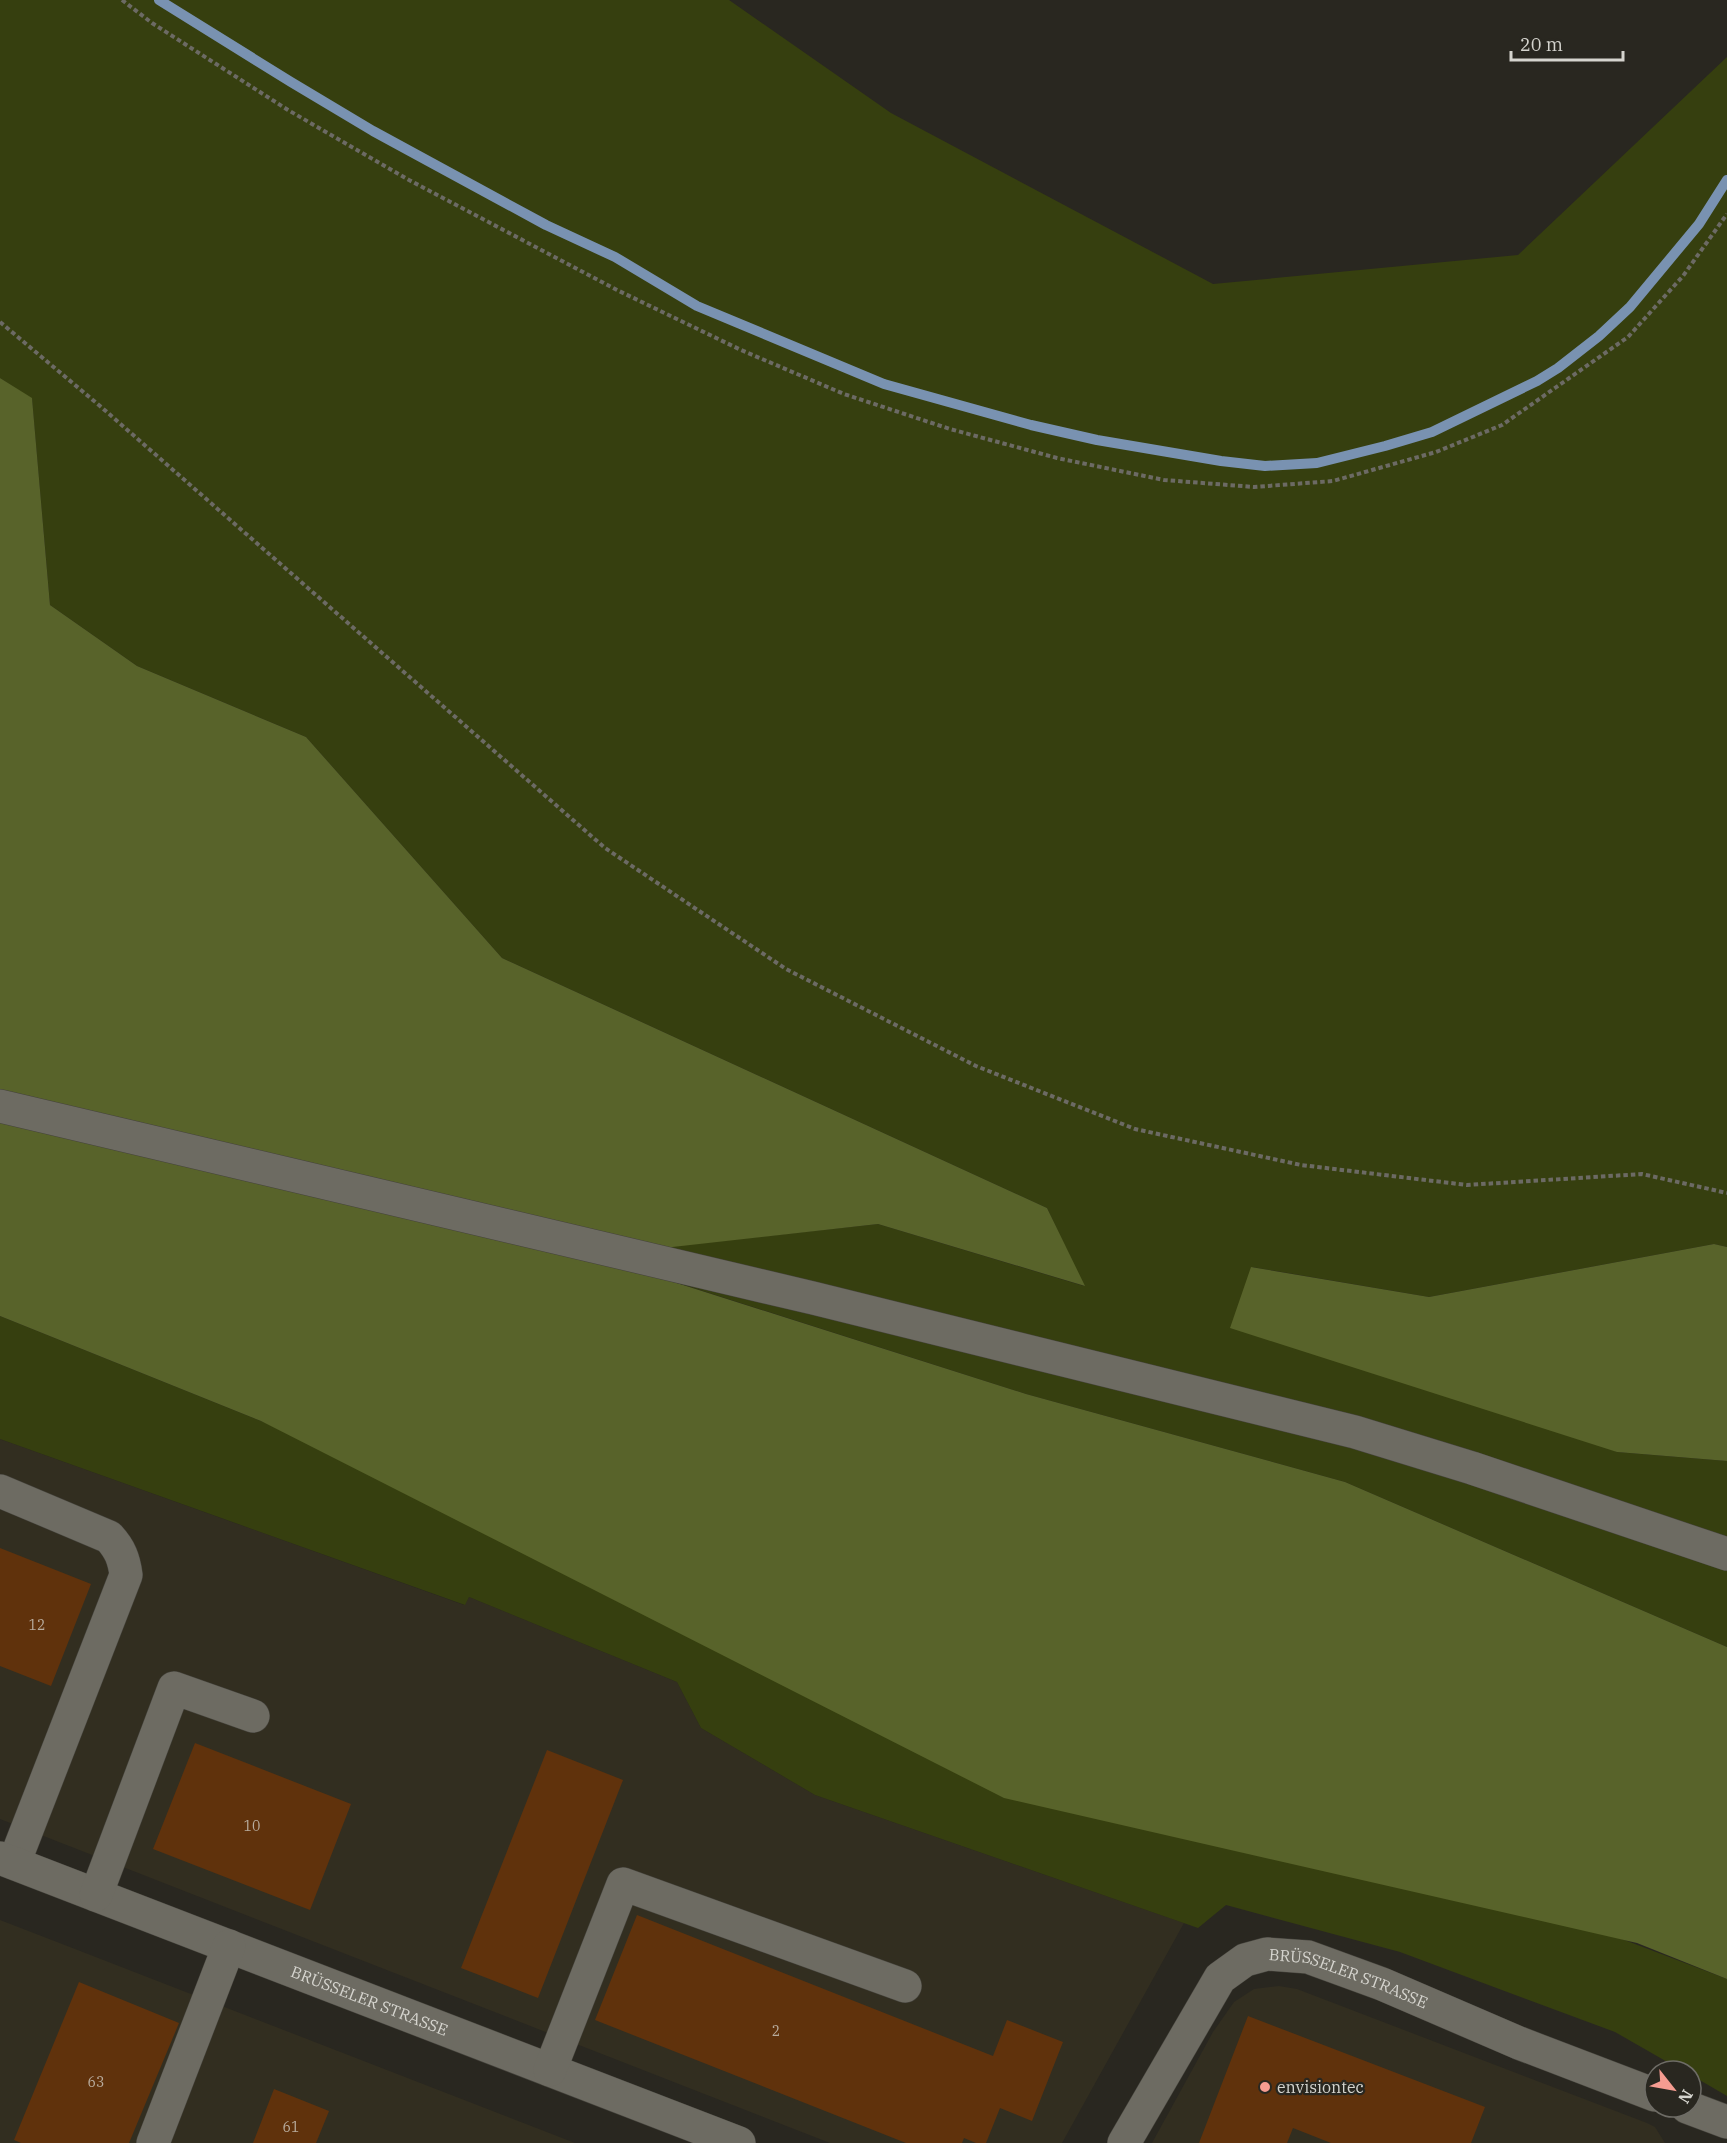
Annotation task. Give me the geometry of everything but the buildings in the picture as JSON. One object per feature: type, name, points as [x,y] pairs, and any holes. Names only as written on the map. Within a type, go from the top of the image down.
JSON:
[{"type":"street","points":[[0,1106],[813,1298],[1355,1432],[1472,1468],[1727,1554]]},
{"type":"street","points":[[0,1491],[109,1537],[118,1547],[124,1559],[126,1575],[7,1861]]},
{"type":"street","points":[[96,1895],[174,1688],[253,1716]]},
{"type":"street","name":"BRÜSSELER STRASSE","points":[[7,1861],[740,2143]]},
{"type":"street","points":[[550,2070],[623,1884],[905,1986]]},
{"type":"street","points":[[153,2143],[229,1946]]},
{"type":"street","name":"BRÜSSELER STRASSE","points":[[1124,2143],[1220,1978],[1245,1960],[1267,1953],[1308,1958],[1364,1978],[1519,2043],[1643,2090]]},
{"type":"street","points":[[1703,2113],[1727,2122]]},
{"type":"path","points":[[122,0],[288,110],[409,180],[617,290],[741,350],[844,394],[950,429],[1057,458],[1164,480],[1254,486],[1333,481],[1436,452],[1502,425],[1628,337],[1683,276],[1727,214]]},
{"type":"path","points":[[0,322],[109,414],[605,848],[786,969],[966,1060],[1135,1129],[1301,1165],[1467,1185],[1642,1174],[1727,1193]]},
{"type":"shaded area","points":[[0,1439],[464,1605],[469,1597],[677,1682],[701,1728],[815,1795],[1184,1923],[1062,2143],[830,2143],[0,1819]]},
{"type":"shaded area","points":[[0,1920],[57,1942],[575,2143],[0,2143]]},
{"type":"shaded area","points":[[1279,1986],[1297,1989],[1647,2123],[1655,2127],[1665,2143],[1152,2143],[1213,2032],[1234,2002],[1254,1989]]},
{"type":"green space","points":[[0,0],[729,0],[891,113],[1213,284],[1518,255],[1727,57],[1727,1247],[1714,1244],[1429,1297],[1252,1267],[1617,1452],[1727,1461],[1727,1647],[1345,1482],[1026,1394],[590,1255],[878,1224],[1084,1286],[1047,1208],[502,958],[306,737],[137,666],[50,605],[32,399],[0,378]]},
{"type":"green space","points":[[0,378],[32,398],[50,605],[137,666],[306,737],[502,958],[1047,1208],[1085,1286],[878,1224],[592,1256],[1026,1394],[1345,1482],[1727,1647],[1727,1979],[1637,1943],[1004,1798],[261,1421],[0,1316]]},
{"type":"green space","points":[[1714,1244],[1727,1247],[1727,1461],[1617,1452],[1230,1328],[1251,1267],[1429,1297]]},
{"type":"green space","points":[[0,1316],[261,1421],[1727,1979],[1727,2096],[1703,2082],[1703,2059],[1662,2059],[1615,2032],[1400,1952],[1226,1905],[1198,1928],[815,1795],[701,1728],[677,1682],[469,1597],[465,1605],[0,1439]]},
{"type":"waterway","points":[[159,0],[373,131],[546,225],[615,257],[697,306],[884,384],[1031,425],[1097,440],[1221,461],[1265,466],[1317,463],[1385,446],[1432,432],[1537,381],[1558,368],[1599,336],[1630,307],[1699,224],[1727,180]]},
{"type":"place","name":"envisiontec","points":[[1265,2087]]}]
